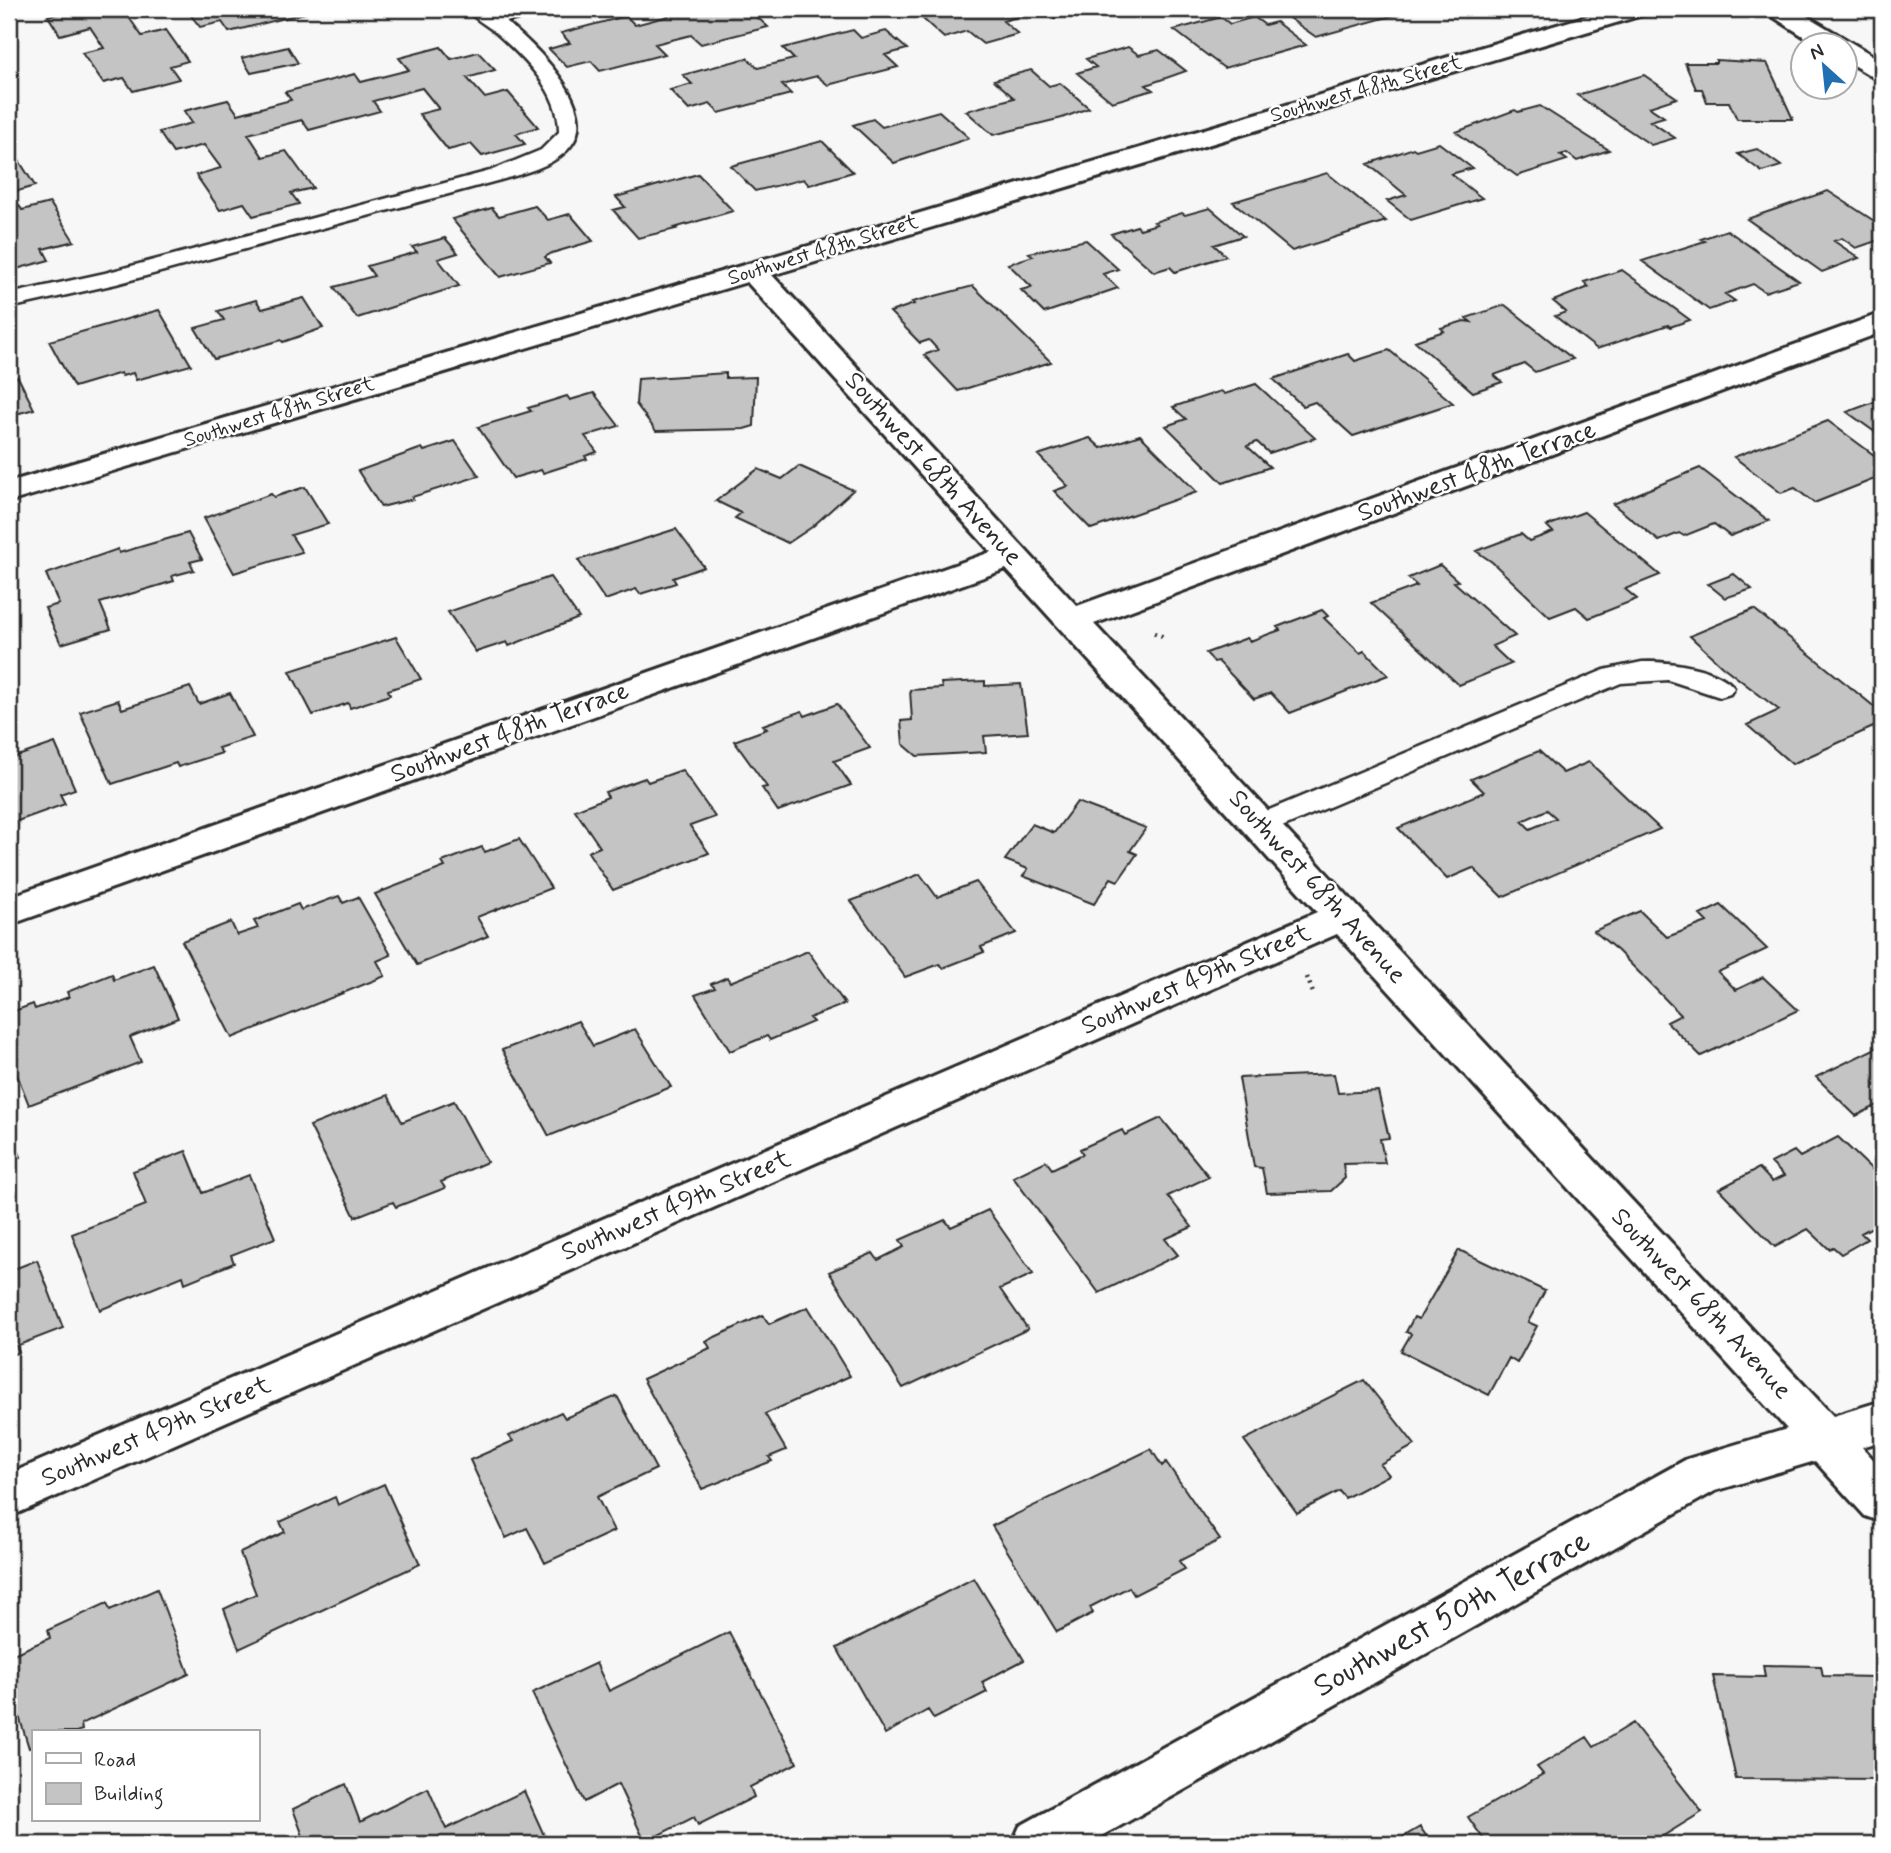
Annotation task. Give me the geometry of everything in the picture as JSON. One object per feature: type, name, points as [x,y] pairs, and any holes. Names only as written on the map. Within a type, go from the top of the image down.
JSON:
[{"type":"street","name":"Southwest 48th Street","points":[[9,492],[1637,9]]},
{"type":"street","points":[[1778,9],[1815,32]]},
{"type":"street","points":[[1860,59],[1882,72]]},
{"type":"street","name":"Southwest 68th Avenue","points":[[753,271],[1882,1501]]},
{"type":"street","name":"Southwest 48th Terrace","points":[[1071,620],[1882,323]]},
{"type":"street","name":"Southwest 48th Terrace","points":[[9,911],[1012,556]]},
{"type":"street","name":"Southwest 49th Street","points":[[9,1496],[1343,916]]},
{"type":"street","name":"Southwest 50th Terrace","points":[[1038,1844],[1703,1474],[1882,1421]]},
{"type":"lane","points":[[484,14],[533,9]]},
{"type":"lane","points":[[9,301],[108,279],[497,175],[547,155],[561,144],[569,132],[569,110],[553,85],[513,38],[484,14]]},
{"type":"lane","points":[[1260,825],[1614,676],[1653,669],[1676,671],[1697,676],[1720,688]]},
{"type":"building","points":[[79,9],[160,9],[128,16],[142,36],[166,30],[188,61],[170,66],[179,79],[133,91],[124,78],[103,83],[82,53],[104,48],[90,27],[60,35],[48,16]]},
{"type":"building","points":[[186,9],[301,9],[305,13],[229,32],[222,22],[200,27]]},
{"type":"building","points":[[662,9],[780,11],[757,17],[768,27],[701,44],[691,35],[655,44],[665,54],[600,71],[591,61],[567,67],[549,49],[570,43],[561,33],[626,16],[635,25],[669,16]]},
{"type":"building","points":[[943,9],[1088,9],[1052,19],[1041,10],[1003,21],[1018,34],[983,44],[967,31],[944,38],[923,19],[948,12]]},
{"type":"building","points":[[1301,9],[1401,9],[1406,12],[1316,37],[1283,14]]},
{"type":"building","points":[[1221,17],[1230,24],[1254,17],[1265,25],[1276,22],[1306,45],[1224,68],[1174,30]]},
{"type":"building","points":[[853,30],[861,38],[886,31],[907,49],[885,55],[898,67],[828,85],[817,76],[782,85],[791,94],[719,113],[710,104],[689,110],[670,90],[692,84],[683,75],[747,58],[758,68],[794,59],[783,48]]},
{"type":"building","points":[[288,47],[298,63],[251,73],[242,58]]},
{"type":"building","points":[[441,47],[451,59],[478,52],[495,70],[467,78],[485,98],[508,92],[538,127],[516,134],[525,144],[482,156],[471,144],[448,150],[419,114],[439,109],[422,88],[373,101],[380,111],[309,130],[302,120],[248,134],[263,157],[286,151],[313,188],[291,193],[299,204],[253,216],[244,203],[220,210],[196,175],[221,168],[204,145],[173,153],[159,132],[192,123],[184,111],[228,100],[238,114],[291,100],[285,92],[355,74],[361,82],[409,70],[399,58]]},
{"type":"building","points":[[1128,47],[1139,55],[1159,50],[1186,71],[1146,85],[1153,90],[1112,102],[1077,73],[1096,67],[1086,59]]},
{"type":"building","points":[[1716,60],[1767,63],[1793,119],[1737,119],[1729,102],[1707,102],[1702,89],[1696,89],[1685,63],[1716,63]]},
{"type":"building","points":[[1031,70],[1049,86],[1060,83],[1089,108],[1062,118],[993,135],[966,111],[1014,98],[994,80]]},
{"type":"building","points":[[1644,75],[1677,98],[1649,107],[1664,117],[1650,121],[1675,138],[1651,145],[1577,95]]},
{"type":"building","points":[[1540,106],[1609,150],[1577,161],[1567,153],[1560,155],[1567,160],[1517,176],[1456,132],[1515,110],[1518,112]]},
{"type":"building","points":[[939,111],[968,137],[967,139],[894,163],[853,125],[873,119],[882,127]]},
{"type":"building","points":[[822,141],[853,172],[809,185],[804,179],[755,191],[731,166]]},
{"type":"building","points":[[1439,143],[1472,168],[1451,174],[1482,198],[1411,220],[1387,201],[1406,195],[1368,164],[1413,148],[1416,150]]},
{"type":"building","points":[[1757,149],[1781,166],[1762,172],[1738,154]]},
{"type":"building","points":[[13,151],[35,186],[11,193],[22,210],[50,203],[74,241],[43,249],[49,260],[9,271],[9,152]]},
{"type":"building","points":[[1327,173],[1386,221],[1292,251],[1233,202]]},
{"type":"building","points":[[698,174],[733,211],[638,238],[613,210],[625,207],[616,197]]},
{"type":"building","points":[[1828,191],[1882,226],[1882,239],[1856,248],[1842,238],[1834,241],[1859,258],[1822,272],[1747,219]]},
{"type":"building","points":[[535,206],[548,220],[570,214],[593,241],[552,253],[545,257],[550,263],[500,277],[452,219],[492,208],[499,216]]},
{"type":"building","points":[[1210,208],[1243,236],[1214,245],[1226,256],[1175,272],[1170,267],[1154,272],[1111,234],[1137,226],[1140,229],[1182,213],[1185,215]]},
{"type":"building","points":[[1727,230],[1799,281],[1765,292],[1753,284],[1725,294],[1735,301],[1709,310],[1642,261],[1705,241],[1701,239]]},
{"type":"building","points":[[445,238],[458,253],[438,259],[459,286],[357,318],[334,287],[374,276],[367,266],[417,252],[412,247]]},
{"type":"building","points":[[1086,240],[1118,269],[1103,274],[1118,288],[1044,313],[1021,290],[1032,287],[1008,264],[1033,256],[1029,253]]},
{"type":"building","points":[[1622,270],[1690,320],[1597,349],[1555,316],[1566,312],[1553,301],[1589,287],[1584,282]]},
{"type":"building","points":[[973,286],[1051,362],[958,391],[924,355],[938,350],[929,340],[920,343],[890,312],[914,304],[912,302]]},
{"type":"building","points":[[304,298],[323,328],[283,342],[281,340],[214,359],[195,328],[224,320],[218,311],[256,300],[262,309]]},
{"type":"building","points":[[1505,305],[1573,359],[1535,372],[1525,364],[1494,375],[1502,382],[1473,392],[1415,341],[1444,331],[1441,328],[1464,321],[1471,322],[1466,318]]},
{"type":"building","points":[[159,310],[191,365],[136,380],[133,373],[122,376],[121,373],[74,387],[49,341]]},
{"type":"building","points":[[1389,350],[1453,403],[1353,436],[1315,402],[1303,406],[1273,379],[1348,354],[1355,361]]},
{"type":"building","points":[[726,373],[726,378],[756,377],[754,426],[744,429],[656,431],[636,404],[638,379]]},
{"type":"building","points":[[18,377],[34,409],[9,416],[9,380]]},
{"type":"building","points":[[1256,384],[1315,438],[1269,453],[1257,442],[1247,446],[1270,467],[1223,483],[1166,426],[1186,419],[1173,407],[1221,391],[1225,394]]},
{"type":"building","points":[[594,393],[619,426],[585,436],[597,452],[585,456],[587,459],[543,473],[541,470],[513,478],[478,427],[531,411],[528,408],[567,396],[570,400]]},
{"type":"building","points":[[1882,399],[1882,437],[1847,412]]},
{"type":"building","points":[[1828,421],[1882,461],[1882,476],[1814,503],[1795,488],[1781,493],[1734,457]]},
{"type":"building","points":[[1140,435],[1197,492],[1091,529],[1054,491],[1068,486],[1038,455],[1090,438],[1101,448]]},
{"type":"building","points":[[455,441],[479,476],[412,497],[413,499],[381,507],[358,471],[422,448],[424,451]]},
{"type":"building","points":[[799,466],[853,490],[812,527],[788,543],[735,518],[741,513],[716,501],[758,469],[782,479]]},
{"type":"building","points":[[1700,468],[1769,521],[1730,536],[1714,524],[1684,536],[1679,533],[1659,541],[1613,504]]},
{"type":"building","points":[[305,487],[328,524],[291,535],[302,552],[234,573],[204,518],[271,494],[274,497]]},
{"type":"building","points":[[1584,512],[1660,575],[1625,589],[1637,599],[1589,618],[1576,607],[1550,617],[1492,562],[1476,551],[1521,534],[1529,541],[1553,532],[1547,526]]},
{"type":"building","points":[[676,529],[704,567],[673,578],[676,583],[640,594],[636,589],[605,600],[578,560]]},
{"type":"building","points":[[188,533],[202,559],[190,562],[194,570],[172,576],[174,581],[100,603],[111,629],[61,644],[45,608],[59,604],[46,574],[118,549],[119,553]]},
{"type":"building","points":[[1440,565],[1458,581],[1454,582],[1515,636],[1492,646],[1511,664],[1459,685],[1371,603],[1417,586],[1408,578]]},
{"type":"building","points":[[1734,574],[1752,589],[1725,598],[1708,584]]},
{"type":"building","points":[[550,577],[579,618],[509,646],[507,642],[476,652],[448,612]]},
{"type":"building","points":[[1754,609],[1882,713],[1882,723],[1792,764],[1747,725],[1779,710],[1722,666],[1690,636]]},
{"type":"building","points":[[1322,610],[1328,616],[1324,618],[1360,653],[1364,651],[1388,675],[1290,713],[1271,693],[1254,699],[1218,661],[1214,662],[1206,653],[1247,638],[1250,641],[1280,630],[1277,627]]},
{"type":"building","points":[[396,637],[421,679],[388,690],[390,695],[350,708],[348,703],[313,715],[290,671]]},
{"type":"building","points":[[985,681],[985,686],[1021,684],[1028,733],[984,736],[986,752],[917,756],[903,744],[901,721],[912,720],[910,690],[942,688],[941,683]]},
{"type":"building","points":[[190,687],[199,704],[230,693],[253,737],[218,748],[222,753],[178,767],[176,763],[112,784],[80,712],[118,700],[122,709]]},
{"type":"building","points":[[837,704],[870,748],[834,761],[851,785],[778,811],[762,788],[767,787],[734,741],[767,729],[763,725],[802,711],[805,716]]},
{"type":"building","points":[[55,743],[75,789],[60,794],[65,804],[9,824],[9,759]]},
{"type":"building","points":[[1539,751],[1563,773],[1589,762],[1660,829],[1502,897],[1473,868],[1447,879],[1398,828],[1484,792],[1471,779]],"holes":[[[1547,810],[1556,818],[1530,829],[1522,821]]]},
{"type":"building","points":[[682,770],[715,817],[690,826],[709,853],[613,890],[588,852],[600,847],[575,810],[608,797],[605,792],[645,778],[648,782]]},
{"type":"building","points":[[1077,802],[1146,828],[1130,851],[1137,854],[1118,881],[1111,878],[1094,904],[1023,876],[1028,869],[1005,860],[1032,824],[1054,833]]},
{"type":"building","points":[[519,839],[551,888],[477,917],[488,936],[417,965],[375,894],[445,867],[442,862],[482,847],[485,852]]},
{"type":"building","points":[[920,874],[937,897],[976,882],[1016,933],[981,947],[984,952],[943,968],[940,964],[905,977],[851,901]]},
{"type":"building","points":[[339,896],[343,903],[358,897],[391,955],[377,961],[385,976],[232,1038],[182,941],[231,922],[237,935],[258,928],[254,921],[298,904],[301,910]]},
{"type":"building","points":[[1721,905],[1767,949],[1718,972],[1736,990],[1763,977],[1798,1010],[1701,1056],[1667,1022],[1681,1015],[1618,951],[1594,931],[1640,911],[1667,937],[1707,922],[1700,915]]},
{"type":"building","points":[[808,951],[845,1004],[809,1018],[813,1022],[770,1040],[767,1036],[730,1051],[695,995],[715,988],[711,984],[727,977],[730,982]]},
{"type":"building","points":[[154,965],[178,1018],[130,1037],[141,1062],[29,1105],[9,1054],[9,1013],[33,1004],[35,1009],[69,997],[67,992],[112,974],[114,980]]},
{"type":"building","points":[[578,1021],[593,1046],[635,1029],[671,1087],[549,1136],[502,1050]]},
{"type":"building","points":[[1882,1045],[1882,1103],[1856,1116],[1816,1077]]},
{"type":"building","points":[[1334,1074],[1338,1093],[1378,1091],[1389,1138],[1380,1139],[1385,1163],[1343,1164],[1345,1178],[1331,1191],[1267,1193],[1262,1168],[1254,1167],[1239,1078]]},
{"type":"building","points":[[388,1095],[402,1122],[454,1101],[487,1162],[441,1182],[445,1188],[396,1207],[393,1202],[355,1217],[310,1126]]},
{"type":"building","points":[[1161,1118],[1209,1177],[1168,1196],[1192,1227],[1165,1239],[1178,1255],[1099,1293],[1013,1177],[1046,1161],[1052,1169],[1083,1154],[1080,1149],[1122,1130],[1125,1135]]},
{"type":"building","points":[[9,1127],[21,1157],[9,1161]]},
{"type":"building","points":[[1838,1137],[1882,1179],[1882,1222],[1861,1233],[1867,1239],[1841,1254],[1833,1247],[1829,1249],[1808,1229],[1775,1247],[1719,1189],[1759,1168],[1772,1182],[1784,1176],[1771,1163],[1794,1151],[1800,1157]]},
{"type":"building","points":[[186,1151],[203,1193],[249,1175],[275,1238],[231,1255],[234,1263],[185,1283],[183,1276],[100,1310],[72,1234],[146,1205],[133,1171]]},
{"type":"building","points":[[988,1210],[1033,1274],[1000,1289],[1028,1329],[903,1388],[829,1272],[873,1253],[878,1260],[904,1247],[900,1240],[945,1220],[951,1227]]},
{"type":"building","points":[[1459,1250],[1545,1291],[1528,1322],[1537,1326],[1517,1363],[1509,1358],[1489,1395],[1401,1351],[1411,1334],[1406,1332],[1414,1317],[1419,1319]]},
{"type":"building","points":[[37,1260],[63,1328],[16,1346],[19,1352],[9,1356],[9,1271]]},
{"type":"building","points":[[808,1307],[850,1376],[765,1414],[786,1450],[769,1457],[772,1461],[702,1489],[643,1379],[710,1348],[706,1341],[763,1315],[769,1324]]},
{"type":"building","points":[[1364,1380],[1415,1445],[1380,1464],[1389,1475],[1345,1498],[1339,1491],[1297,1513],[1244,1440]]},
{"type":"building","points":[[617,1396],[656,1469],[597,1497],[614,1531],[545,1563],[527,1528],[506,1538],[470,1460],[513,1441],[509,1436],[561,1412],[565,1418]]},
{"type":"building","points":[[1151,1449],[1162,1466],[1166,1462],[1220,1540],[1179,1561],[1185,1569],[1134,1595],[1129,1587],[1090,1607],[1093,1613],[1057,1632],[992,1526]]},
{"type":"building","points":[[384,1484],[420,1564],[239,1649],[224,1609],[256,1594],[240,1553],[285,1532],[280,1522],[335,1497],[338,1505]]},
{"type":"building","points":[[974,1578],[1024,1660],[982,1682],[987,1692],[934,1719],[928,1710],[885,1734],[837,1648]]},
{"type":"building","points":[[157,1589],[189,1674],[81,1724],[82,1730],[32,1730],[32,1746],[29,1748],[9,1684],[9,1656],[50,1638],[48,1630],[107,1603],[110,1610]]},
{"type":"building","points":[[729,1632],[797,1763],[750,1787],[754,1797],[698,1825],[694,1817],[645,1842],[618,1784],[584,1802],[532,1693],[596,1663],[609,1691]]},
{"type":"building","points":[[1763,1665],[1821,1666],[1823,1676],[1878,1677],[1882,1692],[1882,1780],[1736,1779],[1713,1676],[1765,1677]]},
{"type":"building","points":[[1633,1723],[1702,1812],[1650,1844],[1487,1844],[1468,1817],[1543,1774],[1537,1767],[1587,1737],[1594,1747]]},
{"type":"building","points":[[346,1784],[360,1822],[428,1788],[446,1829],[524,1791],[548,1844],[306,1844],[293,1809]]},
{"type":"building","points":[[1420,1827],[1432,1844],[1391,1844]]}]
